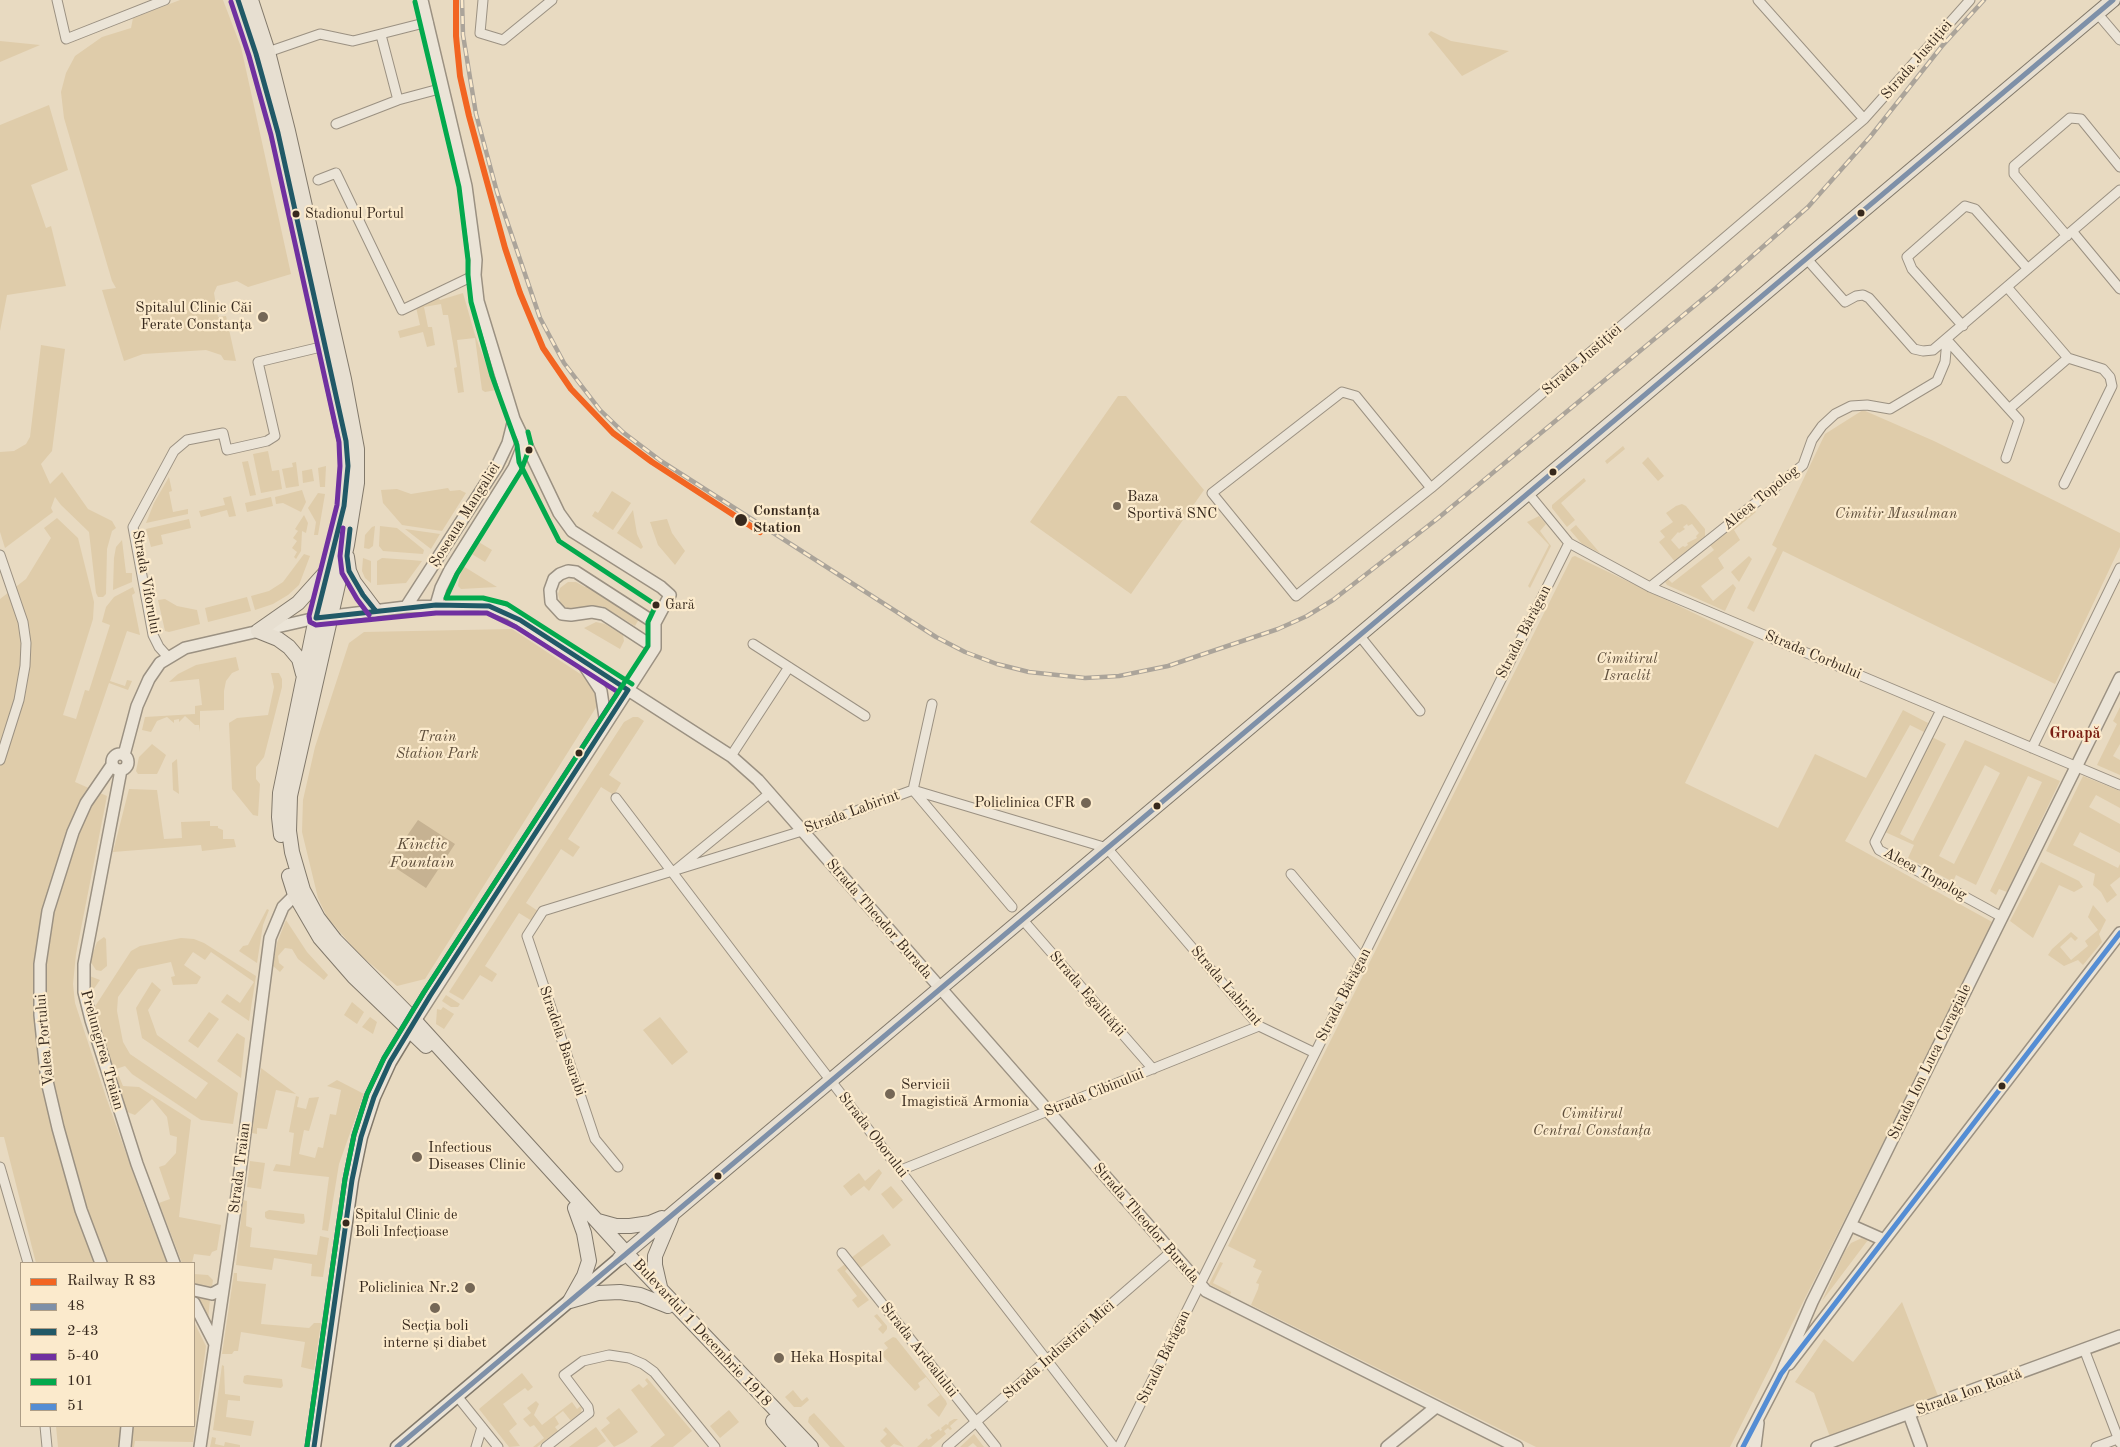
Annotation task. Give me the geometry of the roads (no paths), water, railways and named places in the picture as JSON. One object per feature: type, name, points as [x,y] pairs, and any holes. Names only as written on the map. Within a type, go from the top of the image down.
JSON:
[{"type":"main road","name":"Bulevardul 1 Decembrie 1918","points":[[238,0],[256,54],[276,125],[344,432],[348,466],[344,506],[316,618],[279,807],[284,854],[295,895],[310,923],[354,977],[413,1025],[575,1208],[662,1290],[811,1447]]},
{"type":"main road","points":[[251,0],[268,52],[290,140],[355,434],[357,457],[356,483],[347,545],[349,571],[363,595],[375,610]]},
{"type":"main road","points":[[397,1447],[406,1442],[457,1396],[623,1255],[2113,0]]},
{"type":"main road","name":"Bulevardul 1 Decembrie 1918","points":[[347,545],[290,796],[288,815],[292,852],[303,890],[327,931],[346,953],[596,1220],[623,1255],[796,1447]]},
{"type":"main road","points":[[258,631],[298,603],[328,569]]},
{"type":"main road","points":[[258,631],[278,639],[289,648],[299,659],[304,676]]},
{"type":"main road","points":[[314,1447],[350,1196],[361,1137],[371,1104],[386,1072],[413,1025]]},
{"type":"main road","points":[[570,1301],[584,1276],[589,1261],[584,1233],[575,1208]]},
{"type":"main road","points":[[596,1220],[616,1226],[630,1226],[650,1223],[672,1214]]},
{"type":"main road","points":[[662,1290],[658,1283],[655,1256],[672,1214]]},
{"type":"main road","points":[[570,1301],[598,1293],[613,1292],[640,1295],[668,1306]]},
{"type":"street","points":[[57,0],[66,39],[165,0]]},
{"type":"street","points":[[413,1025],[655,648],[654,623],[670,595],[661,587],[572,531],[558,513],[524,443],[514,419],[478,301],[474,275],[476,260],[466,186],[422,0]]},
{"type":"street","points":[[482,0],[480,33],[502,40],[552,0]]},
{"type":"street","points":[[1758,0],[1864,119]]},
{"type":"street","name":"Strada Justiției","points":[[1431,488],[1356,396],[1342,392],[1212,492],[1296,596],[1431,488],[1864,119],[1970,0]]},
{"type":"street","points":[[2097,13],[2120,40]]},
{"type":"street","points":[[268,52],[320,34],[353,41],[428,22]]},
{"type":"street","points":[[380,35],[398,100]]},
{"type":"street","points":[[336,124],[398,100],[443,88]]},
{"type":"street","points":[[2120,167],[2080,119],[2070,118],[2014,166],[2014,174],[2120,289]]},
{"type":"street","points":[[318,180],[336,173],[402,310],[474,275]]},
{"type":"street","points":[[1806,258],[1845,302],[1856,296],[1863,295],[1869,298],[1914,349],[1933,350],[1947,340],[2120,190]]},
{"type":"street","points":[[1962,326],[1912,269],[1908,256],[1965,206],[1975,209],[2028,269]]},
{"type":"street","points":[[2007,287],[2068,358],[2103,369],[2110,377],[2112,386],[2064,484]]},
{"type":"street","points":[[1947,340],[2019,420],[2006,458]]},
{"type":"street","name":"Aleea Topolog","points":[[1650,587],[1803,465],[1812,440],[1822,426],[1835,414],[1851,406],[1867,405],[1890,409],[1938,382],[1945,362],[1947,340]]},
{"type":"street","name":"Strada Viforului","points":[[168,657],[159,647],[153,635],[133,527],[174,451],[188,440],[223,433],[227,450],[267,442],[275,436],[258,362],[325,346]]},
{"type":"street","points":[[2009,409],[2068,358]]},
{"type":"street","name":"Șoseaua Mangaliei","points":[[406,607],[497,466],[508,443],[514,419]]},
{"type":"street","name":"Șoseaua Mangaliei","points":[[436,605],[441,588],[450,570],[514,468],[524,443]]},
{"type":"street","name":"Strada Corbului","points":[[1528,493],[1569,543],[1650,587],[2120,785]]},
{"type":"street","name":"Strada Bărăgan","points":[[1119,1447],[1569,543]]},
{"type":"street","points":[[0,555],[23,622],[26,643],[20,700],[0,760]]},
{"type":"street","points":[[2032,748],[2120,568]]},
{"type":"street","points":[[654,623],[576,572],[568,571],[554,579],[550,590],[551,602],[562,614],[592,612],[603,614],[655,648]]},
{"type":"street","name":"Strada Theodor Burada","points":[[331,616],[436,605],[475,605],[498,609],[520,620],[731,756],[770,793],[1199,1284],[1211,1294],[1517,1447]]},
{"type":"street","points":[[168,657],[196,644],[331,616]]},
{"type":"street","points":[[1359,635],[1420,711]]},
{"type":"street","points":[[753,644],[865,716]]},
{"type":"street","name":"Valea Portului","points":[[101,1262],[81,1210],[47,1081],[40,1015],[40,964],[48,911],[73,832],[86,803],[117,768],[114,756],[124,755],[137,706],[146,685],[153,672],[168,657]]},
{"type":"street","points":[[578,658],[597,681],[601,691],[606,724]]},
{"type":"street","points":[[731,756],[789,667]]},
{"type":"street","name":"Strada Ion Luca Caragiale","points":[[1743,1447],[1781,1374],[1812,1302],[2120,678]]},
{"type":"street","points":[[932,704],[913,790],[1012,908]]},
{"type":"street","name":"Aleea Topolog","points":[[1942,710],[1875,842],[1879,850],[2002,917]]},
{"type":"street","name":"Prelungirea Traian","points":[[117,768],[84,964],[84,992],[91,1020],[137,1164],[174,1262]]},
{"type":"street","name":"Strada Labirint","points":[[543,911],[802,831],[913,790],[1107,848],[1259,1026],[1315,1053]]},
{"type":"street","points":[[673,872],[770,793]]},
{"type":"street","name":"Strada Oborului","points":[[616,798],[1114,1447]]},
{"type":"street","points":[[1290,874],[1362,959]]},
{"type":"street","name":"Strada Traian","points":[[200,1447],[270,938],[283,907],[295,895]]},
{"type":"street","name":"Stradela Basarabi","points":[[543,911],[527,936],[595,1139],[618,1168]]},
{"type":"street","name":"Strada Egalității","points":[[1022,919],[1153,1069]]},
{"type":"street","points":[[1781,1374],[2120,933]]},
{"type":"street","name":"Strada Cibinului","points":[[901,1170],[1259,1026]]},
{"type":"street","points":[[0,1167],[28,1262]]},
{"type":"street","points":[[1850,1225],[1884,1240]]},
{"type":"street","name":"Strada Industriei Mici","points":[[947,1447],[1171,1252]]},
{"type":"street","name":"Strada Ardealului","points":[[842,1253],[996,1447]]},
{"type":"street","points":[[195,1290],[212,1294],[223,1288]]},
{"type":"street","points":[[195,1305],[215,1344]]},
{"type":"street","name":"Strada Ion Roată","points":[[1817,1447],[2120,1336]]},
{"type":"street","points":[[2084,1349],[2120,1440],[2096,1447]]},
{"type":"street","points":[[546,1447],[589,1413],[588,1407],[564,1375],[583,1361],[610,1355],[630,1358],[654,1372],[716,1447]]},
{"type":"street","points":[[457,1396],[498,1447]]},
{"type":"street","points":[[1387,1447],[1436,1406]]},
{"type":"street","points":[[1909,1414],[1921,1447]]},
{"type":"street","points":[[1755,1447],[1759,1416]]},
{"type":"street","points":[[476,1447],[482,1426]]},
{"type":"street","points":[[45,1427],[47,1447]]},
{"type":"street","points":[[125,1447],[127,1427]]},
{"type":"water","name":"Kinetic Fountain","points":[[418,820],[455,844],[426,888],[388,863]]},
{"type":"railway","points":[[462,0],[463,35],[476,114],[497,192],[540,318],[564,363],[600,410],[624,433],[661,461],[936,637],[965,652],[997,664],[1029,672],[1085,678],[1119,676],[1168,666],[1278,629],[1307,616],[1333,600],[1437,519],[1716,288],[1808,207],[1870,137],[1942,46],[1984,0]]},
{"type":"place","name":"Stadionul Portul","points":[[296,214]]},
{"type":"place","name":"Spitalul Clinic Căi Ferate Constanța","points":[[263,317]]},
{"type":"place","name":"Baza Sportivă SNC","points":[[1117,506]]},
{"type":"place","name":"Constanța Station","points":[[741,520]]},
{"type":"place","name":"Gară","points":[[656,605]]},
{"type":"place","name":"Policlinica CFR","points":[[1086,803]]},
{"type":"place","name":"Servicii Imagistică Armonia","points":[[890,1094]]},
{"type":"place","name":"Infectious Diseases Clinic","points":[[417,1157]]},
{"type":"place","name":"Spitalul Clinic de Boli Infecțioase","points":[[346,1223]]},
{"type":"place","name":"Policlinica Nr.2","points":[[470,1288]]},
{"type":"place","name":"Secția boli interne și diabet","points":[[435,1308]]},
{"type":"place","name":"Heka Hospital","points":[[779,1358]]},
{"type":"district","name":"Groapă","points":[[2075,734]]},
{"type":"park label","name":"Cimitir Musulman","points":[[1896,514]]},
{"type":"park label","name":"Cimitirul Israelit","points":[[1627,668]]},
{"type":"park label","name":"Train Station Park","points":[[437,746]]},
{"type":"park label","name":"Cimitirul Central Constanța","points":[[1592,1122]]}]
